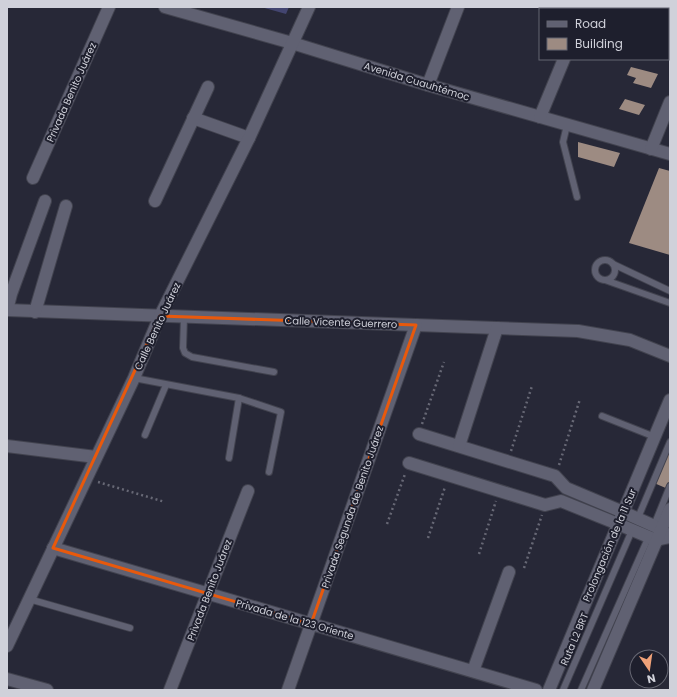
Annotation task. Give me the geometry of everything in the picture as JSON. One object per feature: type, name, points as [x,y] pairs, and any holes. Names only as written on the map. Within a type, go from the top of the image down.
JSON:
[{"type":"street","name":"Privada Benito Juárez","points":[[34,178],[109,7]]},
{"type":"street","name":"Avenida Cuauhtémoc","points":[[165,7],[292,43],[428,85],[670,154]]},
{"type":"street","name":"Calle Benito Juárez","points":[[7,646],[134,378],[160,316],[249,138],[309,7]]},
{"type":"street","points":[[428,85],[458,7]]},
{"type":"street","points":[[540,117],[564,60]]},
{"type":"street","points":[[155,200],[208,87]]},
{"type":"street","points":[[650,148],[670,102]]},
{"type":"street","points":[[193,118],[249,138]]},
{"type":"street","points":[[7,310],[11,294],[46,201]]},
{"type":"street","points":[[35,312],[66,206]]},
{"type":"street","name":"Calle Vicente Guerrero","points":[[7,310],[578,331],[604,334],[630,340],[670,356]]},
{"type":"street","name":"Privada Segunda de Benito Juárez","points":[[288,690],[416,325]]},
{"type":"street","points":[[459,446],[497,328]]},
{"type":"street","name":"Prolongación de la 11 Sur","points":[[549,690],[670,400]]},
{"type":"street","points":[[419,434],[555,476],[566,488],[623,512],[664,532]]},
{"type":"street","points":[[7,446],[96,457]]},
{"type":"street","points":[[409,463],[545,505],[561,501],[652,539]]},
{"type":"street","points":[[561,501],[566,488]]},
{"type":"street","name":"Privada Benito Juárez","points":[[170,690],[248,491]]},
{"type":"street","points":[[593,690],[652,539],[664,532],[670,509]]},
{"type":"street","name":"Privada de la 123 Oriente","points":[[54,548],[536,690]]},
{"type":"street","points":[[473,671],[509,572]]},
{"type":"street","points":[[7,679],[47,690]]},
{"type":"lane","points":[[567,125],[563,142],[577,196]]},
{"type":"lane","points":[[670,291],[606,260],[597,263],[595,272],[597,276],[670,303]]},
{"type":"lane","points":[[605,280],[613,276],[615,268],[613,264]]},
{"type":"lane","points":[[184,317],[183,348],[185,353],[192,357],[274,372]]},
{"type":"lane","points":[[134,378],[239,398],[281,412],[269,472]]},
{"type":"lane","points":[[145,435],[166,385]]},
{"type":"lane","points":[[229,458],[239,398]]},
{"type":"lane","points":[[602,416],[655,437]]},
{"type":"lane","name":"Ruta L2 BRT","points":[[563,690],[670,442]]},
{"type":"lane","points":[[664,532],[670,486]]},
{"type":"lane","points":[[581,690],[652,539]]},
{"type":"lane","points":[[29,599],[130,628]]},
{"type":"path","points":[[508,461],[532,386]]},
{"type":"path","points":[[555,476],[580,399]]},
{"type":"path","points":[[428,538],[449,475]]},
{"type":"path","points":[[86,478],[165,502]]},
{"type":"path","points":[[479,554],[499,491]]},
{"type":"path","points":[[524,568],[545,505]]},
{"type":"highlighted area","points":[[160,316],[416,325],[311,624],[53,548]]},
{"type":"shaded area","points":[[261,7],[289,7],[286,14]]},
{"type":"building","points":[[631,67],[658,74],[651,88],[633,83],[636,78],[627,75]]},
{"type":"building","points":[[625,99],[645,105],[639,115],[619,109]]},
{"type":"building","points":[[578,142],[620,153],[614,167],[578,157]]},
{"type":"building","points":[[659,168],[670,171],[670,255],[629,243]]},
{"type":"building","points":[[670,446],[670,484],[668,489],[654,483]]}]
